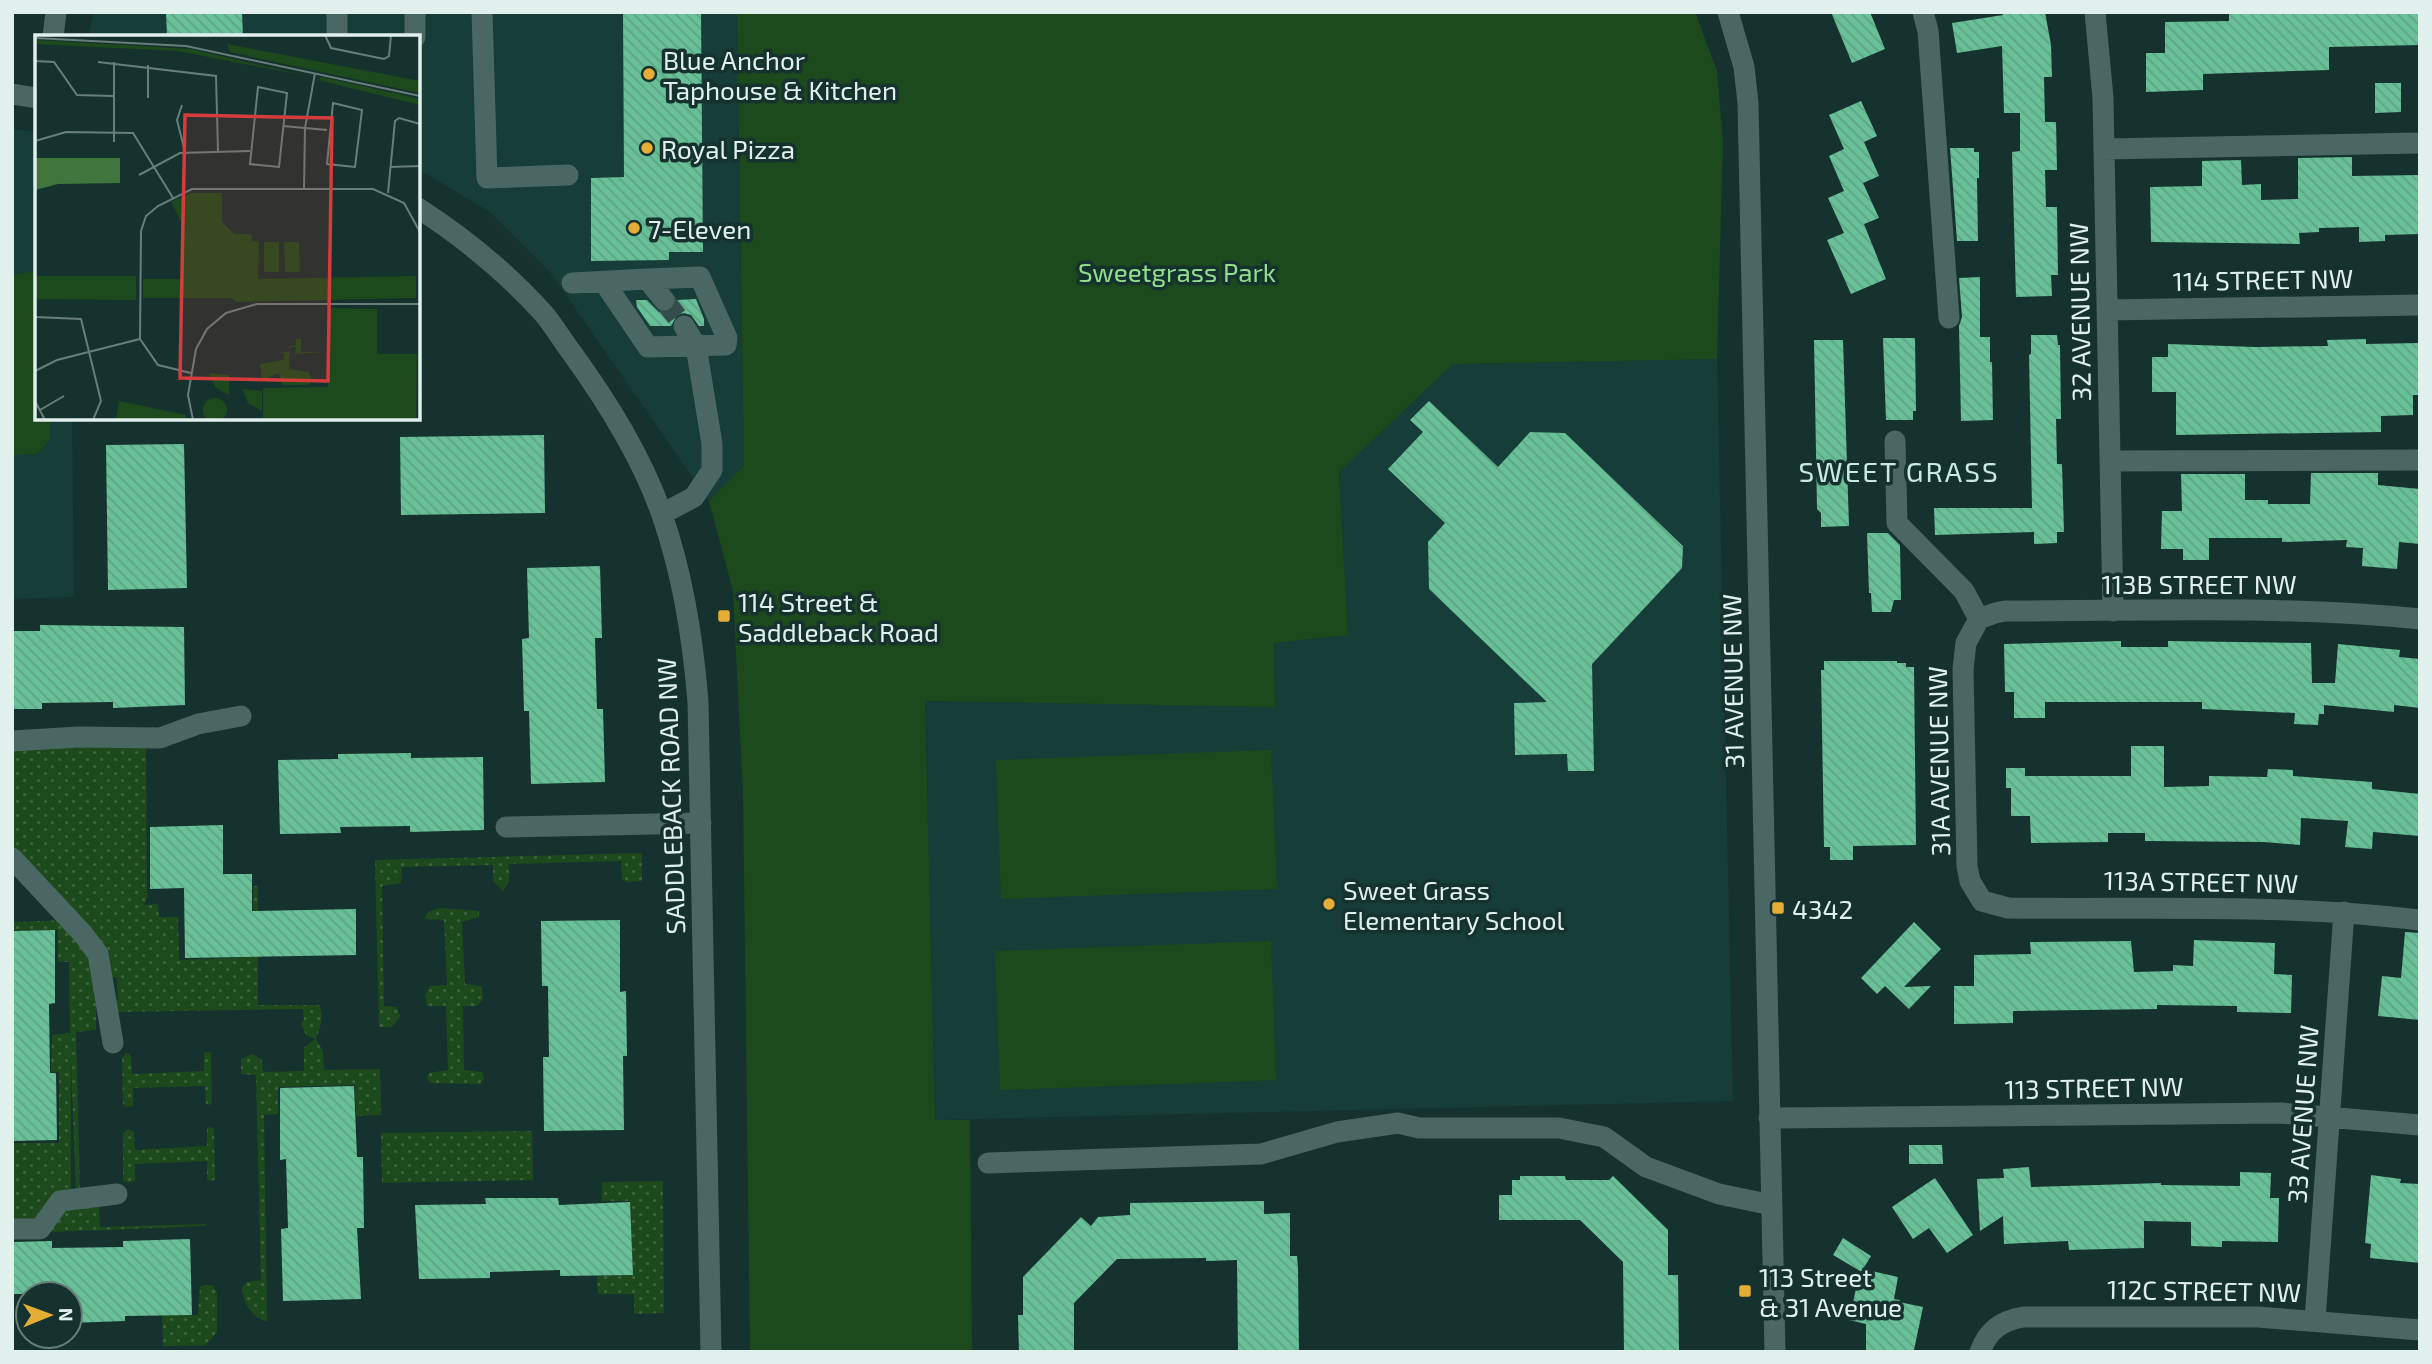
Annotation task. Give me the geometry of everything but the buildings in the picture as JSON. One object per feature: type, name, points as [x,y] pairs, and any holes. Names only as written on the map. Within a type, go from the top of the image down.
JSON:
[{"type":"street","points":[[53,35],[57,12]]},
{"type":"street","points":[[415,12],[415,35]]},
{"type":"street","points":[[482,12],[487,178],[568,175]]},
{"type":"street","name":"31 AVENUE NW","points":[[1728,12],[1744,67],[1748,103],[1775,1352]]},
{"type":"street","points":[[1923,12],[1928,31],[1949,318]]},
{"type":"street","name":"32 AVENUE NW","points":[[2095,12],[2103,98],[2113,611]]},
{"type":"street","points":[[12,94],[35,98]]},
{"type":"street","points":[[2104,149],[2420,144]]},
{"type":"street","name":"SADDLEBACK ROAD NW","points":[[420,210],[497,269],[544,314],[612,411],[662,514],[677,566],[694,656],[698,702],[711,1352]]},
{"type":"street","points":[[572,283],[699,277],[727,338],[726,345],[648,347],[604,282]]},
{"type":"street","points":[[647,279],[664,300]]},
{"type":"street","name":"114 STREET NW","points":[[2107,310],[2420,306]]},
{"type":"street","points":[[662,514],[694,497],[712,470],[712,444],[696,346],[684,326]]},
{"type":"street","points":[[1895,441],[1897,523],[1964,591],[1979,619]]},
{"type":"street","points":[[2110,461],[2420,460]]},
{"type":"street","name":"113B STREET NW","points":[[1979,619],[2005,611],[2324,612],[2420,619]]},
{"type":"street","name":"31A AVENUE NW","points":[[1979,619],[1966,643],[1963,669],[1967,866],[1970,880],[1982,901]]},
{"type":"street","points":[[12,741],[79,737],[160,737],[198,724],[241,716]]},
{"type":"street","points":[[506,827],[701,823]]},
{"type":"street","points":[[12,858],[99,954],[113,1043]]},
{"type":"street","name":"113A STREET NW","points":[[1982,901],[2008,908],[2249,908],[2344,912],[2420,920]]},
{"type":"street","name":"33 AVENUE NW","points":[[2315,1320],[2344,912]]},
{"type":"street","name":"113 STREET NW","points":[[1769,1118],[2281,1113],[2330,1115],[2420,1125]]},
{"type":"street","points":[[988,1163],[1261,1154],[1337,1132],[1398,1123],[1419,1128],[1559,1128],[1604,1137],[1646,1167],[1719,1194],[1772,1205]]},
{"type":"street","points":[[12,1229],[40,1228],[60,1201],[117,1194]]},
{"type":"street","name":"112C STREET NW","points":[[1980,1352],[1991,1331],[2001,1323],[2023,1317],[2203,1315],[2315,1320],[2420,1330]]},
{"type":"shaded area","points":[[94,12],[737,12],[744,466],[709,501],[550,272],[490,212],[420,170],[420,35],[88,35]]},
{"type":"shaded area","points":[[12,129],[35,132],[35,420],[72,420],[74,597],[12,599]]},
{"type":"shaded area","name":"Sweet Grass Elementary School","points":[[1717,359],[1733,1101],[935,1120],[925,701],[1275,707],[1274,643],[1348,635],[1339,472],[1453,364]]},
{"type":"green space","name":"Sweetgrass Park","points":[[737,12],[1695,12],[1717,71],[1723,141],[1717,359],[1453,364],[1339,472],[1348,635],[1274,643],[1275,707],[925,701],[935,1120],[970,1120],[972,1352],[750,1352],[743,793],[733,591],[709,501],[744,466]]},
{"type":"green space","points":[[35,271],[35,420],[50,420],[50,440],[37,454],[12,455],[12,275]]},
{"type":"green space","points":[[146,737],[147,898],[144,905],[158,904],[159,917],[178,917],[179,960],[253,957],[253,886],[258,886],[258,1005],[319,1005],[322,1018],[316,1039],[323,1051],[324,1070],[380,1069],[381,1115],[356,1116],[355,1085],[278,1087],[278,1114],[264,1115],[267,1322],[249,1309],[242,1288],[247,1282],[261,1280],[256,1075],[241,1074],[241,1059],[253,1054],[262,1060],[263,1072],[304,1071],[304,1048],[315,1039],[306,1035],[301,1023],[304,1020],[303,1009],[114,1012],[112,1001],[118,1000],[117,977],[103,978],[108,1007],[96,1007],[96,1030],[76,1032],[80,1191],[76,1192],[71,1062],[71,1192],[36,1221],[12,1223],[12,1143],[59,1143],[59,1072],[51,1072],[52,1035],[70,1033],[69,962],[58,962],[58,930],[12,930],[12,922],[67,920],[12,858],[12,741]]},
{"type":"green space","points":[[1271,750],[1277,889],[1001,899],[996,760]]},
{"type":"green space","points":[[642,853],[642,881],[627,882],[622,879],[621,861],[509,864],[509,881],[503,891],[493,881],[493,865],[402,867],[401,883],[382,886],[384,1006],[397,1007],[400,1016],[392,1027],[379,1027],[375,860]]},
{"type":"green space","points":[[439,908],[479,911],[479,917],[462,922],[465,984],[482,986],[483,1000],[476,1006],[463,1006],[464,1070],[482,1072],[484,1078],[480,1084],[430,1083],[427,1077],[429,1073],[448,1070],[446,1006],[427,1006],[425,995],[430,986],[447,985],[444,920],[424,919],[428,912]]},
{"type":"green space","points":[[1271,941],[1276,1080],[1000,1090],[995,951]]},
{"type":"green space","points":[[127,1053],[131,1056],[132,1074],[204,1071],[204,1053],[211,1053],[212,1103],[209,1105],[206,1104],[205,1086],[133,1088],[133,1106],[126,1107],[123,1104],[122,1057]]},
{"type":"green space","points":[[207,1128],[214,1129],[215,1179],[212,1181],[207,1180],[207,1161],[135,1164],[135,1181],[128,1183],[123,1180],[123,1133],[128,1129],[134,1132],[135,1150],[207,1146]]},
{"type":"green space","points":[[532,1131],[533,1180],[382,1183],[381,1133]]},
{"type":"green space","points":[[663,1181],[664,1313],[634,1314],[634,1294],[598,1294],[597,1276],[633,1275],[630,1201],[602,1201],[602,1182]]},
{"type":"green space","points":[[99,1206],[100,1227],[206,1226],[50,1232],[66,1207]]},
{"type":"green space","points":[[213,1285],[217,1293],[217,1332],[206,1345],[163,1346],[162,1315],[198,1315],[200,1286]]},
{"type":"tunnel","points":[[664,300],[684,326]]},
{"type":"place","name":"Blue Anchor Taphouse & Kitchen","points":[[649,74]]},
{"type":"place","name":"Royal Pizza","points":[[647,148]]},
{"type":"place","name":"7-Eleven","points":[[634,228]]},
{"type":"place","name":"114 Street & Saddleback Road","points":[[724,616]]},
{"type":"place","name":"Sweet Grass Elementary School","points":[[1329,904]]},
{"type":"place","name":"4342","points":[[1778,908]]},
{"type":"place","name":"113 Street & 31 Avenue","points":[[1745,1291]]},
{"type":"district","name":"SWEET GRASS","points":[[1899,471]]}]
